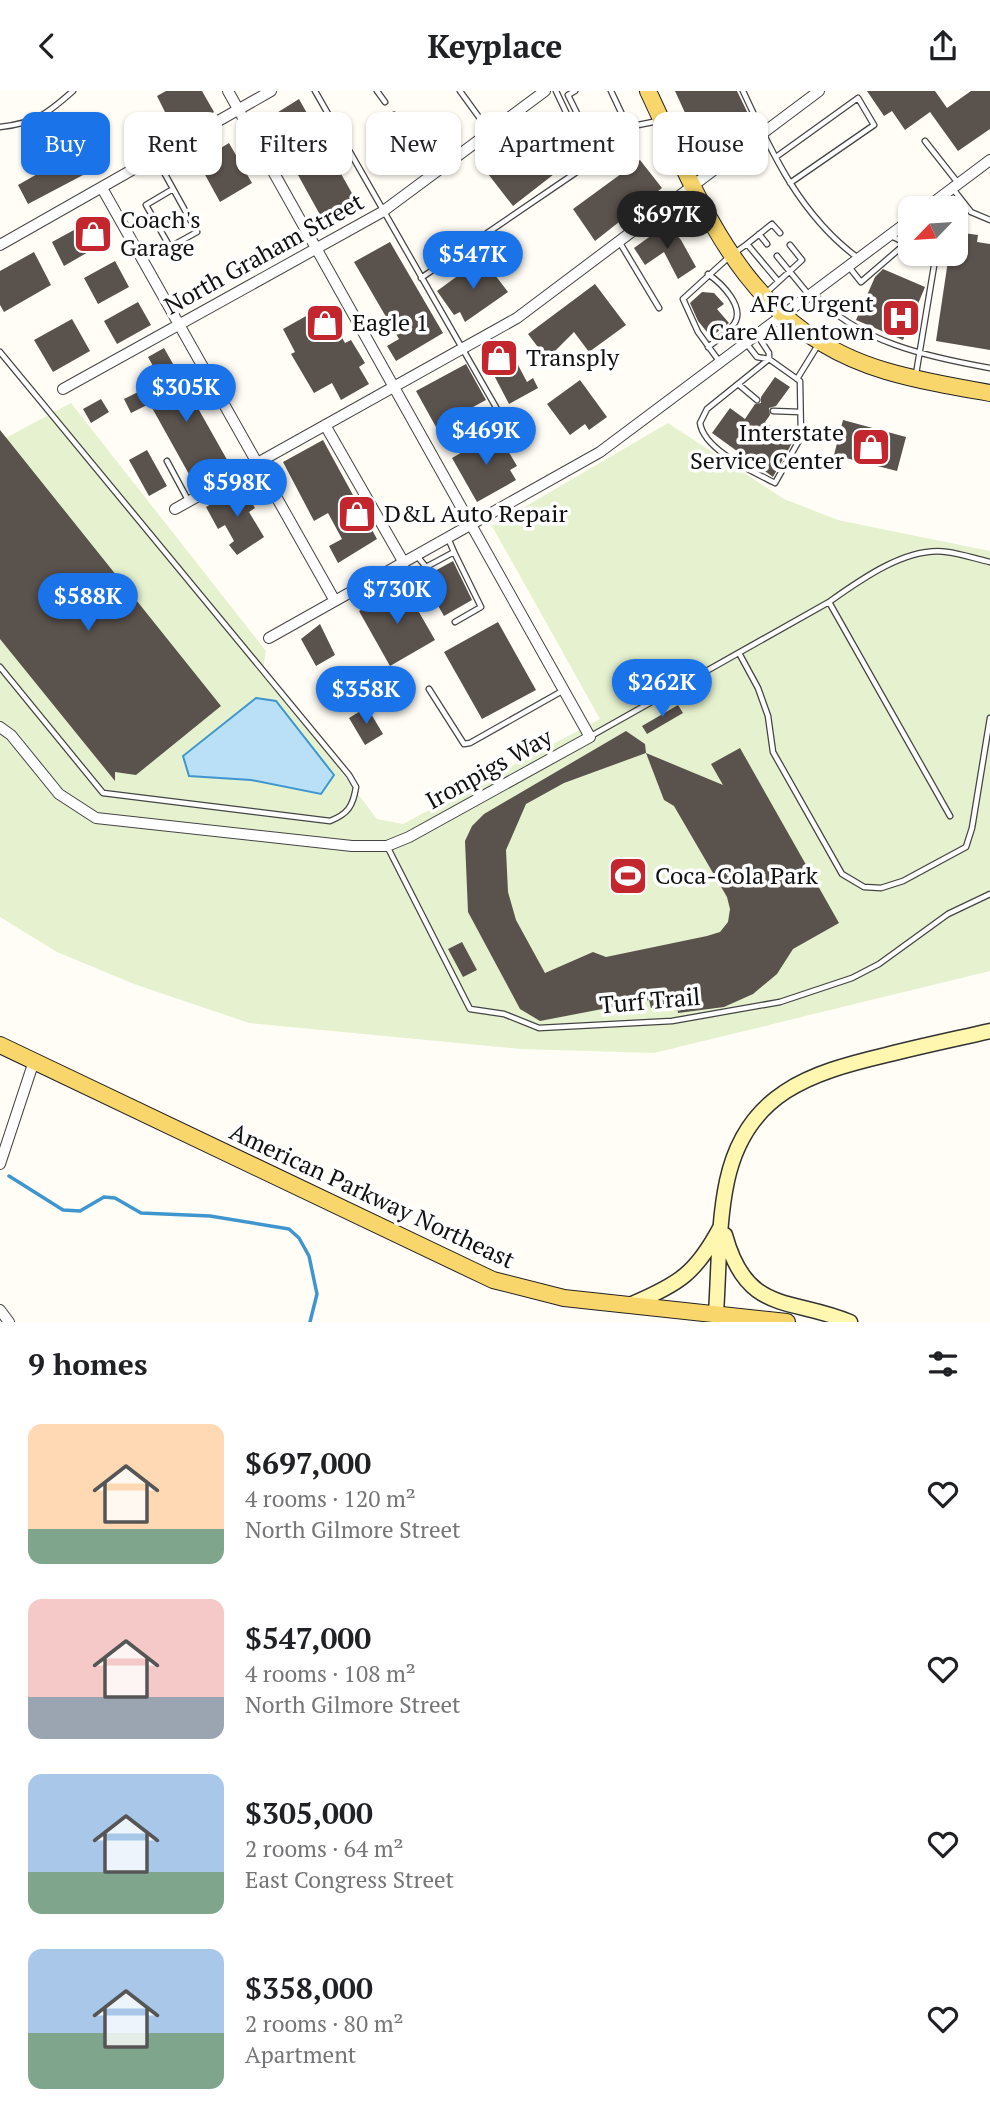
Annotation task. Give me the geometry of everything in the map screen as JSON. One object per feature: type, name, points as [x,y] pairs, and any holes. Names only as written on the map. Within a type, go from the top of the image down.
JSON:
[{"type":"main road","points":[[648,91],[657,112]]},
{"type":"main road","points":[[686,175],[729,256],[762,297],[782,315],[821,341],[865,364],[915,378],[990,393]]},
{"type":"main road","name":"American Parkway Northeast","points":[[0,1045],[493,1280],[564,1297],[787,1322]]},
{"type":"street","points":[[228,91],[590,737]]},
{"type":"street","points":[[222,119],[271,91]]},
{"type":"street","name":"North Graham Street","points":[[516,112],[545,91]]},
{"type":"street","points":[[768,128],[819,91]]},
{"type":"street","points":[[942,196],[990,160]]},
{"type":"street","points":[[0,245],[124,175]]},
{"type":"street","name":"North Graham Street","points":[[63,389],[382,212],[432,175]]},
{"type":"street","points":[[175,509],[517,318],[705,175]]},
{"type":"street","points":[[102,188],[335,601]]},
{"type":"street","points":[[269,638],[600,452],[898,229]]},
{"type":"street","points":[[325,425],[404,563]]},
{"type":"street","points":[[0,727],[11,735],[59,794],[96,818],[212,833],[387,846]]},
{"type":"street","name":"Ironpigs Way","points":[[387,846],[590,737]]},
{"type":"street","points":[[716,1313],[726,1182],[739,1146],[760,1114],[789,1088],[832,1067],[990,1031]]},
{"type":"street","points":[[0,1164],[34,1062]]},
{"type":"street","points":[[632,1304],[688,1275],[705,1255],[722,1223]]},
{"type":"street","points":[[722,1223],[737,1267],[754,1288],[778,1303],[850,1322]]},
{"type":"street","points":[[1,1312],[9,1322]]},
{"type":"lane","points":[[0,127],[23,124],[45,116],[74,91]]},
{"type":"lane","points":[[315,91],[500,416]]},
{"type":"lane","points":[[377,91],[385,102]]},
{"type":"lane","points":[[460,91],[475,112]]},
{"type":"lane","points":[[556,91],[566,112]]},
{"type":"lane","points":[[575,91],[568,95],[576,112]]},
{"type":"lane","points":[[611,91],[621,112]]},
{"type":"lane","points":[[743,91],[753,112]]},
{"type":"lane","points":[[776,157],[858,98],[872,119],[874,125],[790,183]]},
{"type":"lane","points":[[925,141],[971,212],[990,220]]},
{"type":"lane","points":[[768,142],[790,183],[822,229],[858,258]]},
{"type":"lane","points":[[165,175],[173,189],[197,232],[170,247],[146,205],[173,189]]},
{"type":"lane","points":[[421,278],[572,175]]},
{"type":"lane","points":[[719,362],[687,313],[683,299],[729,256],[772,224],[780,233]]},
{"type":"lane","points":[[759,234],[767,244]]},
{"type":"lane","points":[[889,235],[898,240]]},
{"type":"lane","points":[[620,242],[659,308]]},
{"type":"lane","points":[[747,244],[778,281]]},
{"type":"lane","points":[[762,297],[802,260],[790,245]]},
{"type":"lane","points":[[848,266],[861,282],[898,251]]},
{"type":"lane","points":[[777,256],[811,294],[841,320],[863,332],[941,359],[990,368]]},
{"type":"lane","points":[[915,378],[934,266]]},
{"type":"lane","points":[[708,274],[726,290],[737,313],[735,323],[708,347]]},
{"type":"lane","points":[[757,334],[769,353],[769,359]]},
{"type":"lane","points":[[797,379],[821,341]]},
{"type":"lane","points":[[746,342],[757,357],[769,359],[800,381],[801,437],[775,483],[743,467],[705,439],[700,423],[707,408],[769,359]]},
{"type":"lane","points":[[0,352],[349,775],[356,787],[354,803],[344,815],[330,821],[103,793],[0,667]]},
{"type":"lane","points":[[738,384],[757,400]]},
{"type":"lane","points":[[774,411],[800,412]]},
{"type":"lane","points":[[167,461],[189,501]]},
{"type":"lane","points":[[447,538],[481,607],[454,622]]},
{"type":"lane","name":"Ironpigs Way","points":[[590,737],[884,569],[925,553],[946,551],[990,562]]},
{"type":"lane","points":[[417,555],[426,567],[454,552]]},
{"type":"lane","points":[[829,602],[950,815]]},
{"type":"lane","points":[[739,653],[758,688],[768,716],[773,752],[842,874],[864,887],[881,888],[903,881],[966,847],[972,828],[990,718]]},
{"type":"lane","points":[[429,689],[464,744],[565,689]]},
{"type":"lane","name":"Turf Trail","points":[[387,846],[470,1009],[504,1014],[539,1028],[581,1023],[618,1025],[672,1021],[780,1002],[852,978],[879,964],[948,914],[990,894]]},
{"type":"green space","name":"Coca-Cola Park","points":[[71,403],[266,651],[263,669],[377,819],[403,824],[600,719],[492,526],[668,423],[784,499],[838,520],[990,551],[990,971],[654,1053],[521,1049],[249,1023],[134,984],[57,952],[0,917],[0,441]]},
{"type":"water","points":[[256,698],[276,701],[334,775],[321,794],[251,780],[189,776],[183,756]]},
{"type":"building","points":[[166,91],[202,91],[214,112],[165,112],[157,96]]},
{"type":"building","points":[[675,91],[737,91],[747,112],[685,112]]},
{"type":"building","points":[[867,91],[935,91],[947,108],[971,91],[990,91],[990,129],[958,151],[930,112],[905,130],[892,111],[884,116]]},
{"type":"building","points":[[299,99],[306,112],[278,112]]},
{"type":"building","points":[[229,143],[236,155],[236,175],[247,175],[252,183],[220,202],[205,175],[222,175],[222,147]]},
{"type":"building","points":[[639,161],[662,188],[595,241],[573,209],[619,175],[639,175]]},
{"type":"building","points":[[36,175],[83,175],[28,204],[18,185]]},
{"type":"building","points":[[298,175],[342,175],[358,204],[324,222]]},
{"type":"building","points":[[489,175],[553,175],[513,206]]},
{"type":"building","points":[[96,218],[109,240],[64,266],[52,242]]},
{"type":"building","points":[[667,224],[681,240],[696,267],[678,279],[664,252],[645,265],[634,248]]},
{"type":"building","points":[[968,234],[978,235],[977,242],[990,244],[990,350],[936,341],[947,266],[968,266]]},
{"type":"building","points":[[390,242],[443,333],[396,361],[387,346],[399,339],[354,262]]},
{"type":"building","points":[[34,252],[51,285],[4,312],[0,305],[0,271]]},
{"type":"building","points":[[482,258],[508,292],[465,322],[460,312],[454,315],[437,291]]},
{"type":"building","points":[[115,261],[129,287],[98,304],[84,278]]},
{"type":"building","points":[[883,269],[925,287],[903,340],[856,320],[875,277]]},
{"type":"building","points":[[595,284],[626,325],[589,352],[574,332],[547,359],[528,334]]},
{"type":"building","points":[[702,292],[714,293],[724,304],[717,309],[729,323],[711,337],[698,321],[690,303]]},
{"type":"building","points":[[138,302],[151,325],[117,344],[104,321]]},
{"type":"building","points":[[324,306],[345,343],[351,340],[365,363],[359,367],[369,384],[341,400],[332,383],[314,393],[291,354],[295,352],[283,329]]},
{"type":"building","points":[[72,319],[90,351],[53,372],[34,340]]},
{"type":"building","points":[[508,346],[527,382],[533,378],[538,388],[509,404],[485,358]]},
{"type":"building","points":[[164,348],[230,465],[195,485],[151,406],[169,395],[148,357]]},
{"type":"building","points":[[466,364],[486,400],[436,427],[416,391]]},
{"type":"building","points":[[775,377],[790,387],[776,406],[769,408],[770,415],[765,422],[780,432],[783,427],[796,436],[773,477],[712,433],[730,408],[745,419],[755,404],[761,403],[761,397]]},
{"type":"building","points":[[580,380],[607,417],[589,430],[585,424],[570,435],[547,404]]},
{"type":"building","points":[[140,391],[147,405],[131,413],[124,399]]},
{"type":"building","points":[[101,399],[109,412],[91,423],[83,409]]},
{"type":"building","points":[[843,420],[906,437],[897,471],[834,455]]},
{"type":"building","points":[[0,430],[221,706],[136,775],[115,772],[115,781],[0,639]]},
{"type":"building","points":[[497,432],[517,466],[510,470],[516,480],[477,502],[452,458]]},
{"type":"building","points":[[323,440],[377,539],[338,563],[329,546],[342,539],[328,513],[314,521],[283,462]]},
{"type":"building","points":[[147,450],[167,486],[149,496],[129,460]]},
{"type":"building","points":[[242,486],[255,508],[249,512],[264,537],[237,555],[229,545],[234,541],[225,525],[218,529],[206,507]]},
{"type":"building","points":[[453,561],[472,600],[444,616],[422,578]]},
{"type":"building","points":[[404,586],[435,640],[390,666],[359,611]]},
{"type":"building","points":[[498,622],[536,690],[482,719],[444,652]]},
{"type":"building","points":[[320,624],[335,655],[316,666],[301,639]]},
{"type":"building","points":[[678,705],[683,713],[647,734],[642,726]]},
{"type":"building","points":[[367,707],[383,734],[365,745],[349,718]]},
{"type":"building","points":[[626,731],[645,744],[646,753],[723,785],[711,764],[740,748],[839,923],[793,949],[777,974],[753,994],[724,1007],[678,1013],[676,1001],[651,1008],[649,1000],[540,1021],[520,1009],[468,912],[465,841],[472,826],[484,814]],"holes":[[[646,753],[664,800],[674,806],[727,897],[730,909],[728,922],[720,932],[707,936],[606,957],[593,952],[545,973],[516,920],[508,892],[506,850],[526,804],[564,783]]]},
{"type":"building","points":[[462,942],[477,970],[463,977],[448,949]]},
{"type":"waterway","points":[[9,1176],[63,1210],[80,1211],[104,1197],[115,1198],[141,1213],[210,1216],[289,1229],[299,1238],[309,1256],[317,1294],[310,1322]]},
{"type":"place","name":"Coach's Garage","points":[[93,234]]},
{"type":"place","name":"AFC Urgent Care Allentown","points":[[901,318]]},
{"type":"place","name":"Eagle 1","points":[[325,323]]},
{"type":"place","name":"Transply","points":[[499,358]]},
{"type":"place","name":"Interstate Service Center","points":[[871,447]]},
{"type":"place","name":"D&L Auto Repair","points":[[357,514]]},
{"type":"place","name":"Coca-Cola Park","points":[[628,876]]}]
